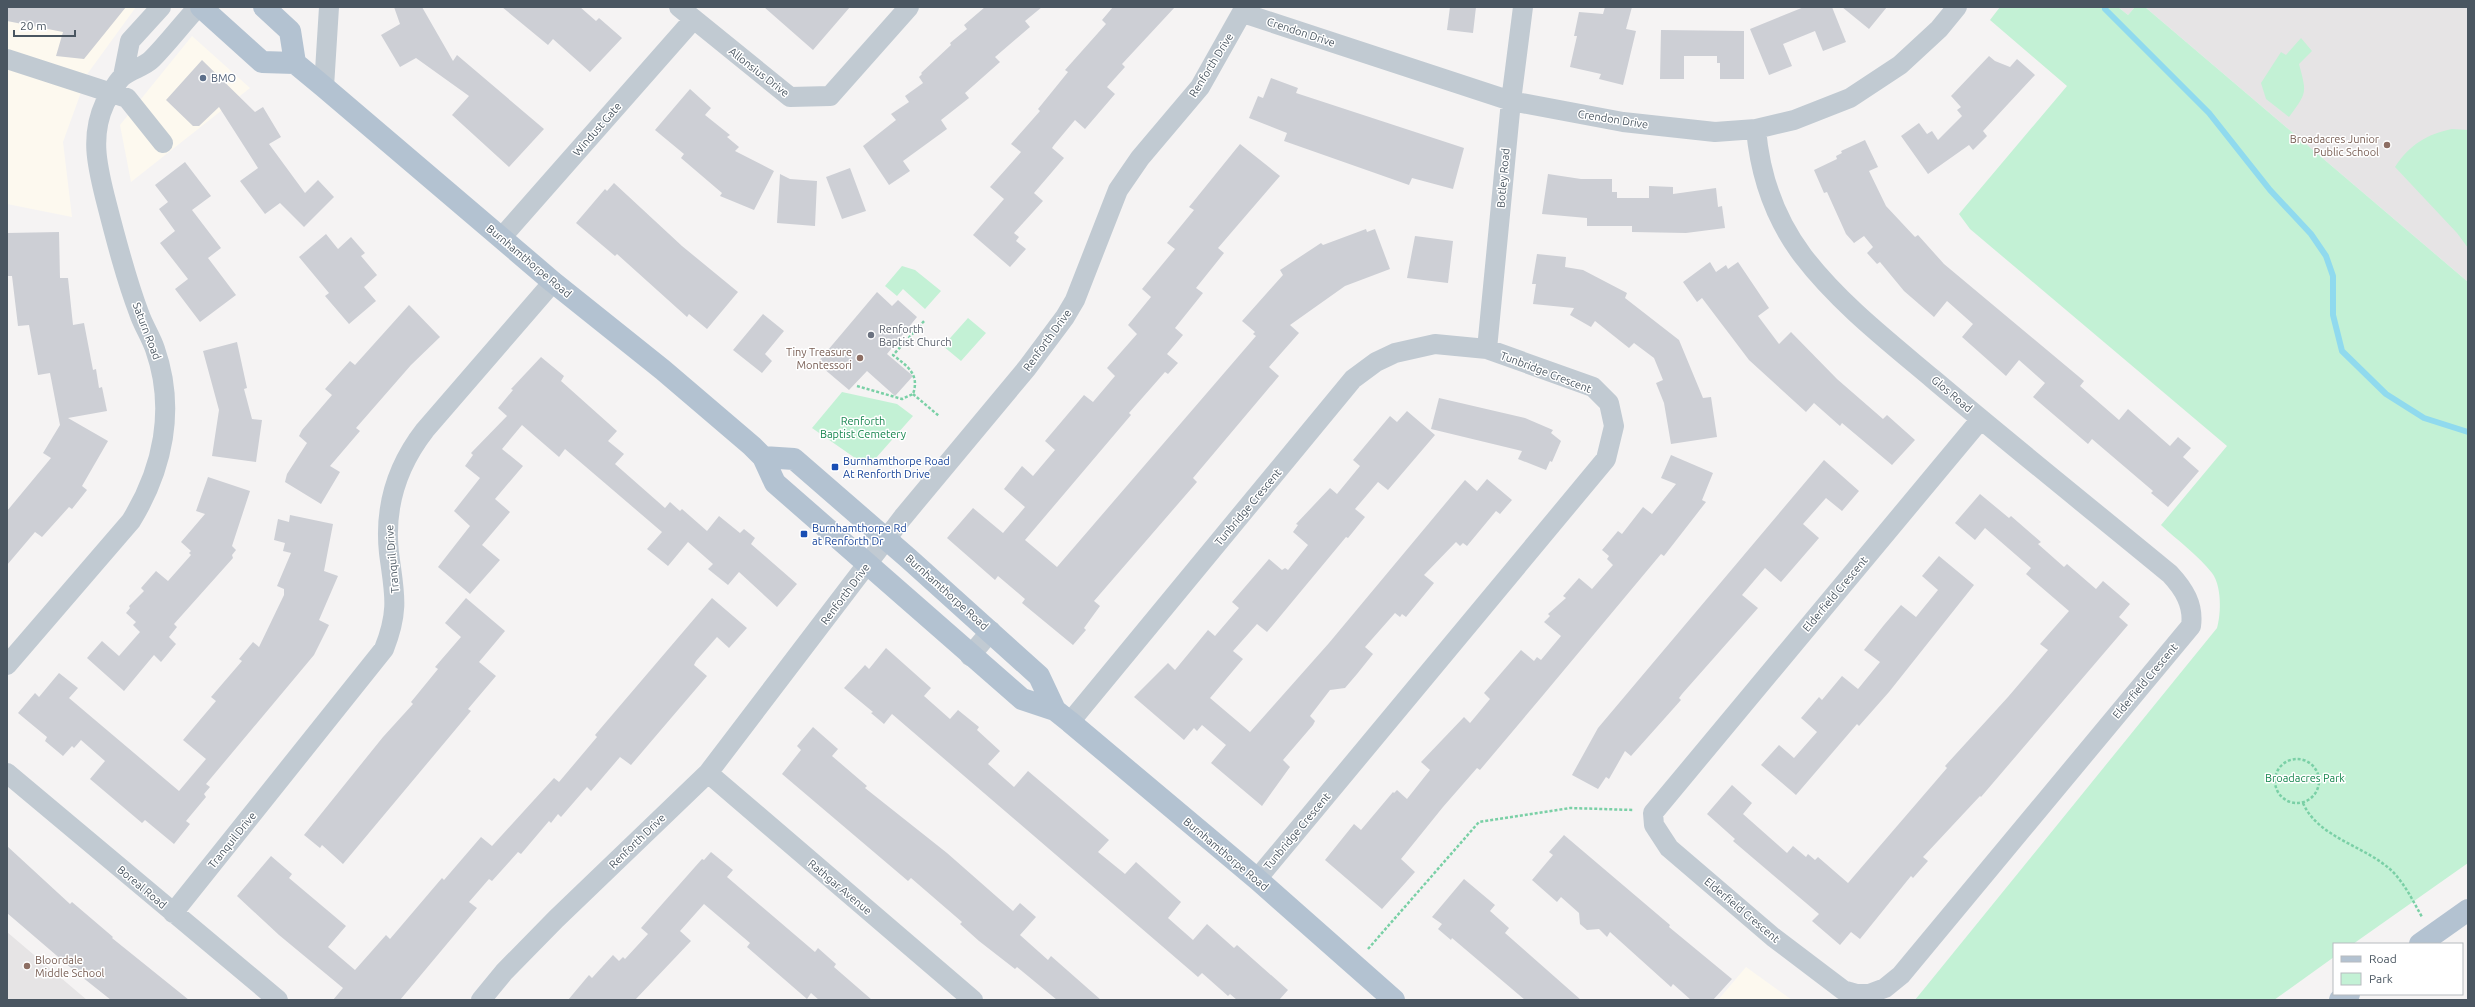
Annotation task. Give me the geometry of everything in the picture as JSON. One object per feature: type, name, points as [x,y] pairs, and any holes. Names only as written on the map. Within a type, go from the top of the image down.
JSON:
[{"type":"main road","points":[[201,7],[262,62],[295,63],[290,31],[264,7]]},
{"type":"main road","name":"Burnhamthorpe Road","points":[[295,63],[553,282],[663,370],[763,457],[775,483],[970,656],[1022,699],[1062,716],[1257,879],[1394,1000]]},
{"type":"main road","name":"Burnhamthorpe Road","points":[[763,457],[794,459],[887,539],[991,631],[1039,676],[1062,716]]},
{"type":"main road","points":[[2426,939],[2468,910]]},
{"type":"street","name":"Saturn Road","points":[[7,665],[130,521],[144,500],[162,451],[166,406],[162,373],[155,348],[139,313],[98,172],[95,145],[102,111],[117,84],[130,41],[161,7]]},
{"type":"street","points":[[117,84],[151,61],[198,7]]},
{"type":"street","points":[[324,87],[329,7]]},
{"type":"street","name":"Allonsius Drive","points":[[686,13],[790,97],[830,96],[909,7]]},
{"type":"street","name":"Botley Road","points":[[1487,349],[1511,101],[1523,7]]},
{"type":"street","name":"Crendon Drive","points":[[1244,10],[1511,101],[1623,122],[1694,131],[1756,129],[1813,114],[1867,88],[1915,52],[1939,29],[1957,7]]},
{"type":"street","name":"Renforth Drive","points":[[481,1000],[504,972],[556,919],[708,773],[887,539],[1027,368],[1065,317],[1084,278],[1118,190],[1140,158],[1200,87],[1244,10]]},
{"type":"street","name":"Windust Gate","points":[[502,238],[686,13]]},
{"type":"street","points":[[7,59],[117,84],[163,143]]},
{"type":"street","name":"Glos Road","points":[[1756,129],[1759,162],[1766,185],[1776,209],[1803,256],[1861,318],[1981,419],[2170,574],[2183,589],[2190,604],[2192,617],[2191,626]]},
{"type":"street","name":"Tranquil Drive","points":[[173,913],[384,649],[391,632],[396,595],[389,547],[389,510],[401,468],[411,448],[425,430],[553,282]]},
{"type":"street","name":"Tunbridge Crescent","points":[[1062,716],[1354,379],[1376,362],[1395,354],[1436,344],[1487,349],[1593,387],[1609,403],[1614,426],[1606,459],[1257,879]]},
{"type":"street","name":"Elderfield Crescent","points":[[1981,419],[1655,809],[1653,818],[1654,825],[1669,848],[1773,937],[1843,990],[1857,994],[1878,991],[1891,984],[1901,975],[2191,626]]},
{"type":"street","points":[[970,656],[991,631]]},
{"type":"street","name":"Boreal Road","points":[[7,773],[278,1000]]},
{"type":"street","name":"Rathgar Avenue","points":[[708,773],[973,1000]]},
{"type":"path","points":[[857,386],[902,399],[913,394],[916,385],[913,371],[893,354],[925,320]]},
{"type":"path","points":[[913,394],[939,416]]},
{"type":"path","points":[[2290,760],[2306,761],[2318,773],[2318,789],[2314,796],[2303,803],[2291,803],[2284,800],[2274,786],[2277,770],[2290,760]]},
{"type":"path","points":[[2303,803],[2311,818],[2318,824],[2373,857],[2392,871],[2406,889],[2426,939]]},
{"type":"path","points":[[1354,965],[1479,822],[1570,808],[1655,809]]},
{"type":"shaded area","points":[[7,7],[136,7],[88,73],[63,142],[72,217],[7,204]]},
{"type":"shaded area","points":[[2118,7],[2135,7],[2128,15]]},
{"type":"shaded area","name":"Broadacres Junior Public School","points":[[2145,7],[2468,7],[2468,282]]},
{"type":"shaded area","points":[[192,36],[250,88],[131,182],[120,125]]},
{"type":"shaded area","name":"Bloordale Middle School","points":[[7,932],[87,1000],[7,1000]]},
{"type":"shaded area","points":[[1746,967],[1792,1000],[1718,1000]]},
{"type":"green space","name":"Broadacres Park","points":[[2000,7],[2118,7],[2128,15],[2135,7],[2145,7],[2468,282],[2468,863],[2354,943],[2333,943],[2333,958],[2274,1000],[1915,1000],[2217,628],[2219,615],[2220,600],[2218,585],[2212,573],[2195,554],[2161,525],[2227,446],[1970,229],[1959,214],[2067,86],[1990,20]]},
{"type":"green space","points":[[2301,38],[2312,51],[2299,64],[2304,92],[2289,117],[2266,99],[2261,83],[2281,52],[2286,55]]},
{"type":"green space","points":[[2452,129],[2468,130],[2468,248],[2457,233],[2395,167],[2406,152],[2419,142],[2427,137]]},
{"type":"green space","points":[[902,266],[915,270],[941,291],[925,309],[903,289],[897,296],[885,286]]},
{"type":"green space","points":[[968,318],[986,333],[961,361],[943,346]]},
{"type":"green space","name":"Renforth Baptist Cemetery","points":[[842,392],[897,404],[913,416],[868,467],[812,428]]},
{"type":"building","points":[[7,7],[126,7],[84,59],[56,56],[63,32],[7,21]]},
{"type":"building","points":[[394,7],[422,7],[453,61],[457,55],[544,129],[509,167],[452,115],[469,96],[416,58],[400,67],[381,35],[400,24]]},
{"type":"building","points":[[502,7],[580,7],[596,21],[599,18],[622,38],[590,72],[553,39],[548,45]]},
{"type":"building","points":[[764,7],[850,7],[813,50]]},
{"type":"building","points":[[985,7],[1042,7],[1025,21],[1030,27],[995,57],[1000,62],[965,93],[969,98],[941,120],[947,129],[903,161],[910,171],[889,185],[863,146],[896,120],[891,114],[909,102],[905,96],[923,83],[919,77],[922,74],[921,73],[951,45],[950,43],[967,29],[964,25]]},
{"type":"building","points":[[1113,7],[1175,7],[1122,64],[1125,67],[1107,87],[1115,94],[1085,129],[1075,120],[1052,148],[1064,158],[1034,193],[1043,201],[1014,233],[1019,237],[1016,241],[1026,249],[1010,267],[973,235],[1004,199],[990,187],[1021,152],[1011,144],[1040,111],[1038,109],[1068,72],[1065,70],[1106,24],[1102,20]]},
{"type":"building","points":[[1450,7],[1476,7],[1473,33],[1447,30]]},
{"type":"building","points":[[1605,7],[1632,7],[1626,29],[1636,31],[1623,85],[1599,79],[1601,74],[1570,67],[1577,36],[1574,36],[1579,12],[1603,14]]},
{"type":"building","points":[[1804,7],[1832,7],[1846,42],[1823,51],[1815,31],[1783,44],[1792,66],[1769,75],[1750,29]]},
{"type":"building","points":[[1842,7],[1887,7],[1869,29]]},
{"type":"building","points":[[1661,30],[1744,31],[1744,79],[1720,79],[1720,63],[1717,63],[1717,56],[1684,56],[1684,79],[1660,79]]},
{"type":"building","points":[[1989,56],[1995,61],[2010,67],[2017,59],[2035,75],[1983,131],[1987,136],[1973,150],[1969,145],[1928,174],[1901,136],[1919,123],[1927,134],[1932,131],[1938,140],[1962,116],[1957,110],[1961,107],[1951,96]]},
{"type":"building","points":[[202,60],[255,112],[263,107],[281,137],[269,144],[305,193],[318,180],[334,197],[304,227],[280,203],[265,214],[240,181],[258,168],[219,107],[199,126],[193,126],[166,100]]},
{"type":"building","points":[[1271,78],[1298,88],[1296,93],[1464,148],[1453,189],[1412,178],[1409,185],[1284,141],[1287,133],[1249,118],[1258,96],[1263,98]]},
{"type":"building","points":[[690,89],[711,108],[705,115],[730,135],[727,137],[739,147],[735,151],[774,171],[754,210],[720,196],[722,193],[681,158],[684,154],[655,130]]},
{"type":"building","points":[[1865,140],[1878,167],[1869,171],[1886,206],[1915,237],[1918,235],[1944,264],[2084,381],[2080,386],[2119,420],[2128,409],[2170,446],[2178,437],[2191,448],[2183,457],[2199,471],[2168,507],[2151,493],[2153,491],[2092,439],[2088,444],[2033,397],[2045,383],[2019,360],[2006,376],[1962,337],[1973,324],[1947,301],[1934,317],[1904,291],[1880,262],[1877,264],[1867,253],[1873,247],[1864,236],[1854,243],[1846,234],[1827,192],[1824,193],[1814,170],[1837,159],[1836,156],[1842,153],[1841,151]]},
{"type":"building","points":[[1240,144],[1280,176],[1218,248],[1224,253],[1196,288],[1203,293],[1175,328],[1183,335],[1167,354],[1178,363],[1168,374],[1165,372],[1129,413],[1131,415],[1025,540],[1057,567],[1256,336],[1253,334],[1255,332],[1242,321],[1283,275],[1280,270],[1321,243],[1323,245],[1366,229],[1367,232],[1375,229],[1390,269],[1345,286],[1290,325],[1299,333],[1269,367],[1279,376],[1193,478],[1197,482],[1094,601],[1100,606],[1084,628],[1086,630],[1073,645],[1022,603],[1025,599],[998,576],[995,580],[947,538],[973,508],[1003,533],[1025,507],[1004,489],[1022,466],[1033,476],[1055,450],[1045,441],[1084,395],[1093,402],[1115,376],[1107,368],[1137,334],[1128,325],[1151,297],[1142,289],[1175,249],[1167,243],[1194,210],[1189,207]]},
{"type":"building","points":[[185,162],[211,196],[192,210],[221,248],[208,258],[236,295],[200,322],[175,289],[188,279],[160,243],[175,231],[159,209],[168,202],[155,185]]},
{"type":"building","points":[[850,168],[866,211],[842,219],[826,177]]},
{"type":"building","points":[[780,174],[790,179],[817,181],[815,226],[777,223]]},
{"type":"building","points":[[1548,174],[1581,179],[1612,179],[1612,192],[1617,192],[1617,198],[1649,198],[1649,186],[1673,187],[1673,194],[1716,188],[1718,207],[1722,206],[1725,228],[1686,233],[1632,232],[1632,226],[1587,226],[1587,218],[1542,214]]},
{"type":"building","points":[[614,183],[682,246],[738,292],[707,329],[689,314],[687,317],[617,254],[615,256],[576,223],[605,189],[607,191]]},
{"type":"building","points":[[59,232],[60,278],[68,278],[73,325],[84,323],[93,370],[96,369],[99,388],[102,387],[107,411],[68,418],[108,441],[82,486],[87,490],[72,509],[69,507],[42,537],[35,532],[7,565],[7,511],[51,458],[43,453],[60,425],[50,373],[38,375],[29,325],[18,326],[12,276],[7,276],[7,233]]},
{"type":"building","points":[[326,234],[338,249],[351,237],[365,253],[361,256],[377,275],[364,287],[376,301],[349,324],[325,296],[329,293],[299,257]]},
{"type":"building","points":[[1415,236],[1453,241],[1448,283],[1407,278]]},
{"type":"building","points":[[1537,254],[1566,257],[1565,267],[1583,270],[1627,293],[1625,298],[1679,340],[1703,398],[1711,397],[1717,437],[1671,444],[1664,403],[1656,383],[1663,380],[1654,358],[1634,343],[1629,348],[1595,321],[1591,327],[1570,315],[1574,308],[1533,304],[1536,284],[1532,284]]},
{"type":"building","points":[[1710,262],[1716,272],[1726,265],[1728,269],[1738,262],[1769,308],[1758,316],[1779,344],[1791,332],[1837,379],[1883,419],[1887,415],[1915,440],[1892,465],[1842,423],[1840,426],[1814,403],[1806,412],[1749,360],[1702,298],[1697,302],[1683,282]]},
{"type":"building","name":"Renforth Baptist Church","points":[[877,292],[892,306],[898,300],[917,317],[887,354],[913,376],[895,396],[867,371],[849,390],[817,363]]},
{"type":"building","points":[[409,305],[440,337],[411,365],[356,428],[360,431],[330,466],[340,472],[321,504],[285,482],[287,474],[307,443],[299,436],[302,430],[332,395],[325,389],[350,361],[355,365]]},
{"type":"building","points":[[763,314],[784,331],[765,354],[772,361],[762,373],[733,350]]},
{"type":"building","points":[[237,342],[247,388],[244,389],[252,419],[262,420],[256,462],[212,456],[219,410],[203,351]]},
{"type":"building","points":[[541,357],[564,376],[561,381],[617,431],[608,441],[624,454],[615,464],[665,508],[670,502],[680,511],[682,509],[707,531],[719,516],[740,533],[744,529],[755,538],[751,544],[797,584],[777,607],[739,572],[728,585],[708,569],[713,564],[688,542],[668,566],[647,549],[662,532],[565,449],[559,457],[522,425],[502,449],[523,466],[495,499],[510,512],[482,545],[500,560],[470,594],[438,567],[470,526],[454,511],[480,478],[465,466],[473,455],[471,453],[507,416],[498,408],[513,390],[511,389]]},
{"type":"building","points":[[1439,398],[1525,418],[1553,430],[1551,433],[1561,441],[1552,462],[1550,461],[1546,470],[1518,459],[1522,451],[1431,429]]},
{"type":"building","points":[[1407,411],[1435,435],[1388,490],[1378,482],[1355,509],[1365,517],[1348,538],[1346,537],[1267,632],[1257,624],[1233,651],[1243,659],[1210,698],[1250,732],[1329,643],[1465,480],[1477,491],[1487,479],[1512,500],[1500,514],[1496,511],[1467,546],[1463,543],[1460,546],[1456,542],[1424,575],[1434,583],[1406,617],[1402,614],[1400,617],[1395,613],[1365,647],[1373,654],[1345,688],[1330,690],[1310,716],[1315,721],[1313,725],[1283,760],[1290,767],[1262,806],[1211,763],[1226,745],[1202,725],[1197,731],[1194,728],[1184,740],[1134,697],[1168,663],[1175,670],[1208,630],[1215,636],[1239,608],[1232,602],[1269,559],[1282,570],[1285,568],[1288,570],[1308,545],[1293,532],[1298,525],[1296,524],[1330,488],[1337,494],[1360,466],[1353,460],[1390,416],[1397,422]]},
{"type":"building","points":[[1671,455],[1713,473],[1702,500],[1706,502],[1664,556],[1661,554],[1480,770],[1477,768],[1401,859],[1415,872],[1382,909],[1325,860],[1354,824],[1361,830],[1393,792],[1394,793],[1397,790],[1407,799],[1430,770],[1421,762],[1464,717],[1470,723],[1490,699],[1484,693],[1521,650],[1534,661],[1537,657],[1541,660],[1561,636],[1544,622],[1550,616],[1548,614],[1566,598],[1563,596],[1579,578],[1592,589],[1613,565],[1607,559],[1609,556],[1602,550],[1618,531],[1622,534],[1643,507],[1652,514],[1676,484],[1661,478]]},
{"type":"building","points":[[1824,460],[1859,491],[1842,511],[1826,498],[1803,524],[1819,538],[1781,582],[1765,568],[1742,595],[1758,608],[1682,694],[1679,698],[1681,700],[1631,756],[1625,751],[1609,779],[1606,777],[1598,789],[1572,775],[1598,728]]},
{"type":"building","points":[[208,477],[250,491],[232,546],[236,550],[232,555],[233,558],[174,624],[177,627],[169,637],[176,644],[161,662],[154,655],[124,691],[87,658],[102,641],[119,656],[140,632],[133,625],[136,622],[126,613],[130,608],[129,606],[144,591],[141,588],[156,571],[168,581],[191,555],[189,553],[191,551],[181,542],[205,514],[196,511]]},
{"type":"building","points":[[1980,494],[2009,518],[2011,516],[2041,542],[2038,544],[2064,567],[2067,564],[2096,589],[2103,581],[2130,604],[2119,617],[2128,625],[1981,797],[1980,796],[1923,857],[1928,861],[1913,878],[1911,876],[1860,939],[1851,932],[1840,945],[1812,921],[1819,914],[1733,841],[1735,839],[1707,814],[1732,785],[1752,803],[1743,814],[1787,853],[1793,846],[1806,857],[1808,854],[1815,860],[1818,857],[1848,883],[1947,768],[1945,766],[2008,697],[2048,650],[2040,644],[2069,611],[2026,574],[2031,568],[1985,528],[1975,540],[1955,523]]},
{"type":"building","points":[[290,515],[333,524],[324,571],[338,576],[319,620],[329,625],[314,655],[206,784],[210,787],[204,794],[206,797],[186,821],[190,824],[174,844],[145,820],[142,823],[90,779],[105,761],[81,740],[74,748],[72,746],[63,756],[45,741],[47,737],[18,713],[35,693],[39,697],[59,673],[78,688],[69,698],[179,791],[206,759],[183,740],[216,701],[211,697],[242,661],[239,659],[253,642],[259,647],[284,595],[284,589],[277,586],[291,553],[283,551],[285,543],[274,540],[278,519],[289,522]]},
{"type":"building","points":[[1939,556],[1974,585],[1889,692],[1859,726],[1857,724],[1796,795],[1761,765],[1779,745],[1794,758],[1817,732],[1801,718],[1819,697],[1822,700],[1842,676],[1858,689],[1880,662],[1864,650],[1884,625],[1901,605],[1916,617],[1938,590],[1922,576]]},
{"type":"building","points":[[466,598],[505,631],[479,662],[496,676],[468,709],[471,711],[343,864],[322,845],[320,848],[304,835],[383,737],[413,704],[411,702],[438,669],[435,667],[461,637],[445,623]]},
{"type":"building","points":[[712,598],[747,628],[729,648],[717,637],[696,661],[694,665],[707,676],[631,765],[620,757],[591,791],[587,787],[561,817],[558,814],[551,823],[549,821],[521,854],[518,852],[492,881],[489,879],[469,902],[477,908],[400,1000],[333,1000],[343,988],[279,935],[237,896],[271,856],[292,874],[289,878],[346,926],[328,947],[355,970],[386,935],[390,939],[442,878],[444,880],[481,837],[492,846],[554,778],[559,782],[597,737],[595,735]]},
{"type":"building","points":[[886,648],[931,688],[924,696],[950,719],[958,710],[979,727],[977,730],[1000,751],[988,764],[1014,787],[1028,771],[1109,840],[1098,852],[1125,874],[1136,862],[1181,902],[1168,918],[1193,940],[1207,924],[1234,948],[1237,945],[1288,990],[1279,1000],[1237,1000],[1230,994],[1228,996],[1202,973],[1198,977],[892,714],[884,724],[871,713],[873,712],[844,688],[865,665],[869,669]]},
{"type":"building","points":[[813,727],[838,749],[832,756],[867,786],[865,788],[947,853],[1013,911],[1020,903],[1036,917],[1020,935],[1048,960],[1051,956],[1101,1000],[1057,1000],[1017,967],[1015,969],[979,941],[960,924],[962,922],[911,878],[908,881],[782,774],[801,750],[797,746]]},
{"type":"building","points":[[1564,835],[1670,925],[1669,927],[1732,979],[1713,1000],[1691,1000],[1673,984],[1671,987],[1610,932],[1607,937],[1599,929],[1587,930],[1580,924],[1579,913],[1561,897],[1557,902],[1532,880],[1553,855],[1549,852]]},
{"type":"building","points":[[7,846],[70,904],[72,902],[113,937],[112,938],[189,1000],[111,1000],[77,973],[7,913]]},
{"type":"building","points":[[711,852],[733,870],[727,877],[815,952],[818,948],[836,964],[834,967],[872,1000],[819,1000],[811,993],[807,999],[747,947],[750,943],[704,904],[680,931],[691,941],[635,1000],[568,1000],[589,975],[592,978],[613,955],[619,961],[623,957],[625,959],[648,934],[641,928],[702,859],[704,860]]},
{"type":"building","points":[[1464,879],[1495,905],[1490,911],[1509,928],[1505,933],[1581,1000],[1525,1000],[1452,938],[1451,940],[1438,929],[1442,924],[1432,917]]},
{"type":"waterway","points":[[2105,9],[2209,113],[2270,190],[2311,234],[2326,256],[2333,276],[2333,315],[2342,351],[2386,394],[2424,418],[2468,432]]},
{"type":"place","name":"BMO","points":[[203,78]]},
{"type":"place","name":"Broadacres Junior Public School","points":[[2387,145]]},
{"type":"place","name":"Renforth Baptist Church","points":[[871,335]]},
{"type":"place","name":"Tiny Treasure Montessori","points":[[860,358]]},
{"type":"place","name":"Burnhamthorpe Road At Renforth Drive","points":[[835,467]]},
{"type":"place","name":"Burnhamthorpe Rd at Renforth Dr","points":[[804,534]]},
{"type":"place","name":"Bloordale Middle School","points":[[27,966]]}]
